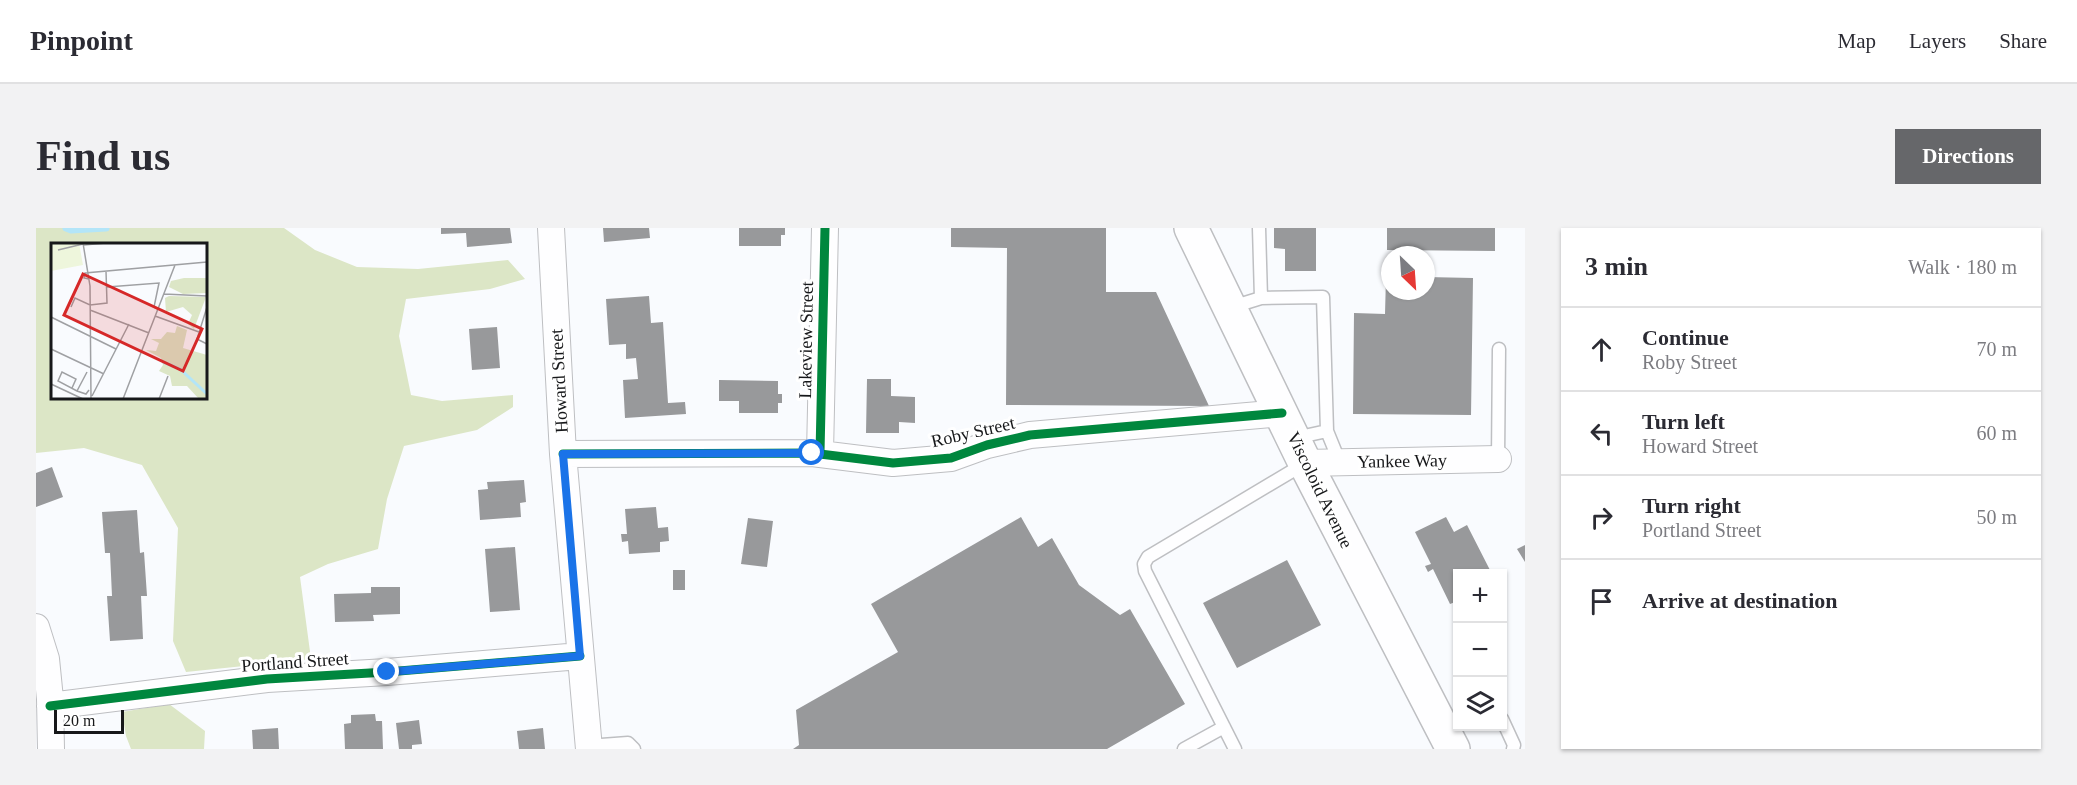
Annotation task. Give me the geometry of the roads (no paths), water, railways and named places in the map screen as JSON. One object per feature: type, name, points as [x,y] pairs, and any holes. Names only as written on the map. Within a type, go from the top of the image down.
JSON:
[{"type":"main road","name":"Viscoloid Avenue","points":[[1191,228],[1294,438],[1447,732]]},
{"type":"street","name":"Howard Street","points":[[551,228],[563,454],[588,748]]},
{"type":"street","name":"Lakeview Street","points":[[820,453],[825,228]]},
{"type":"street","name":"Roby Street","points":[[563,454],[820,453],[893,464],[951,458],[987,445],[1030,435],[1294,438]]},
{"type":"street","name":"Yankee Way","points":[[1294,438],[1340,463],[1498,459]]},
{"type":"street","points":[[36,627],[46,659],[51,749]]},
{"type":"street","name":"Portland Street","points":[[50,706],[267,679],[387,672],[580,656]]},
{"type":"lane","points":[[1259,228],[1261,298]]},
{"type":"lane","points":[[1230,307],[1261,298],[1323,297],[1327,431],[1340,463]]},
{"type":"lane","points":[[1498,459],[1499,349]]},
{"type":"lane","points":[[1235,749],[1145,571],[1144,564],[1148,557],[1294,438],[1327,431]]},
{"type":"lane","points":[[1184,749],[1224,727]]},
{"type":"lane","points":[[1507,728],[1514,745],[1513,749]]},
{"type":"lane","points":[[588,748],[628,742],[634,749]]},
{"type":"waterway","points":[[66,228],[71,230],[106,228]]}]
